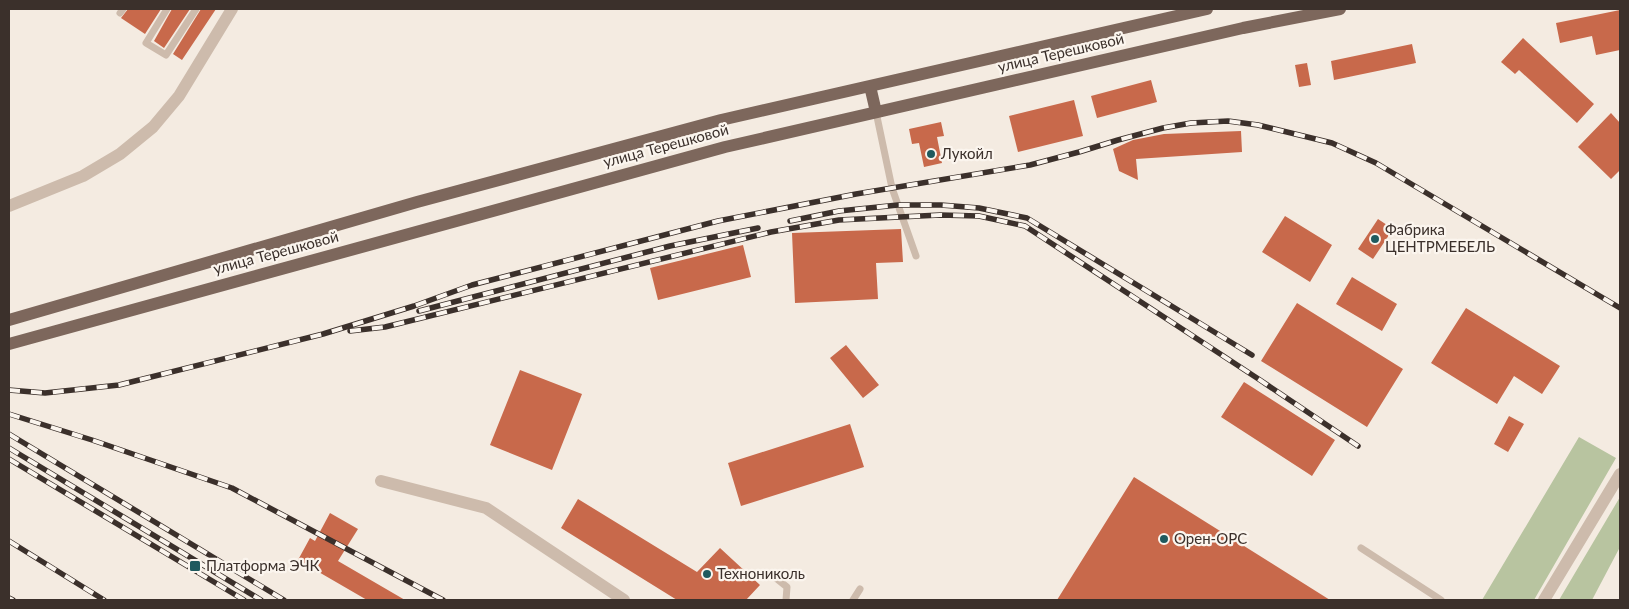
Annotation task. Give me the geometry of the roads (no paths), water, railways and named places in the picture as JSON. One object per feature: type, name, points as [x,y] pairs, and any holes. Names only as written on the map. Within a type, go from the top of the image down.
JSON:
[{"type":"main road","name":"улица Терешковой","points":[[9,320],[489,182],[721,120],[1207,9]]},
{"type":"main road","name":"улица Терешковой","points":[[9,344],[725,147],[1243,28],[1339,9]]},
{"type":"main road","points":[[870,86],[876,112]]},
{"type":"street","points":[[9,206],[83,176],[120,154],[153,127],[179,96],[232,9]]},
{"type":"street","points":[[1544,600],[1620,474]]},
{"type":"street","points":[[381,481],[486,508],[624,600]]},
{"type":"lane","points":[[167,9],[146,43],[166,55],[196,9]]},
{"type":"lane","points":[[876,112],[892,188],[916,256]]},
{"type":"lane","points":[[1361,548],[1440,600]]},
{"type":"lane","points":[[777,579],[786,587],[786,600]]},
{"type":"lane","points":[[853,600],[860,589]]},
{"type":"railway","points":[[9,390],[45,393],[119,385],[323,334],[414,306],[472,285],[718,221],[856,194],[1030,165],[1163,128],[1191,123],[1228,121],[1258,125],[1332,143],[1376,163],[1620,308]]},
{"type":"railway","points":[[790,221],[839,211],[898,205],[941,205],[979,208],[1027,218],[1252,355]]},
{"type":"railway","points":[[350,331],[385,327],[771,232],[839,220],[940,215],[979,216],[1025,226],[1358,446]]},
{"type":"railway","points":[[419,311],[670,246],[758,228]]},
{"type":"railway","points":[[9,414],[232,488],[443,600]]},
{"type":"railway","points":[[9,434],[284,600]]},
{"type":"railway","points":[[9,448],[261,600]]},
{"type":"railway","points":[[9,459],[244,600]]},
{"type":"railway","points":[[9,541],[104,600]]},
{"type":"railway","points":[[9,598],[13,600]]},
{"type":"place","name":"Лукойл","points":[[931,154]]},
{"type":"place","name":"Фабрика ЦЕНТРМЕБЕЛЬ","points":[[1375,239]]},
{"type":"place","name":"Орен-ОРС","points":[[1164,539]]},
{"type":"place","name":"Платформа ЭЧК","points":[[195,566]]},
{"type":"place","name":"Технониколь","points":[[707,574]]}]
